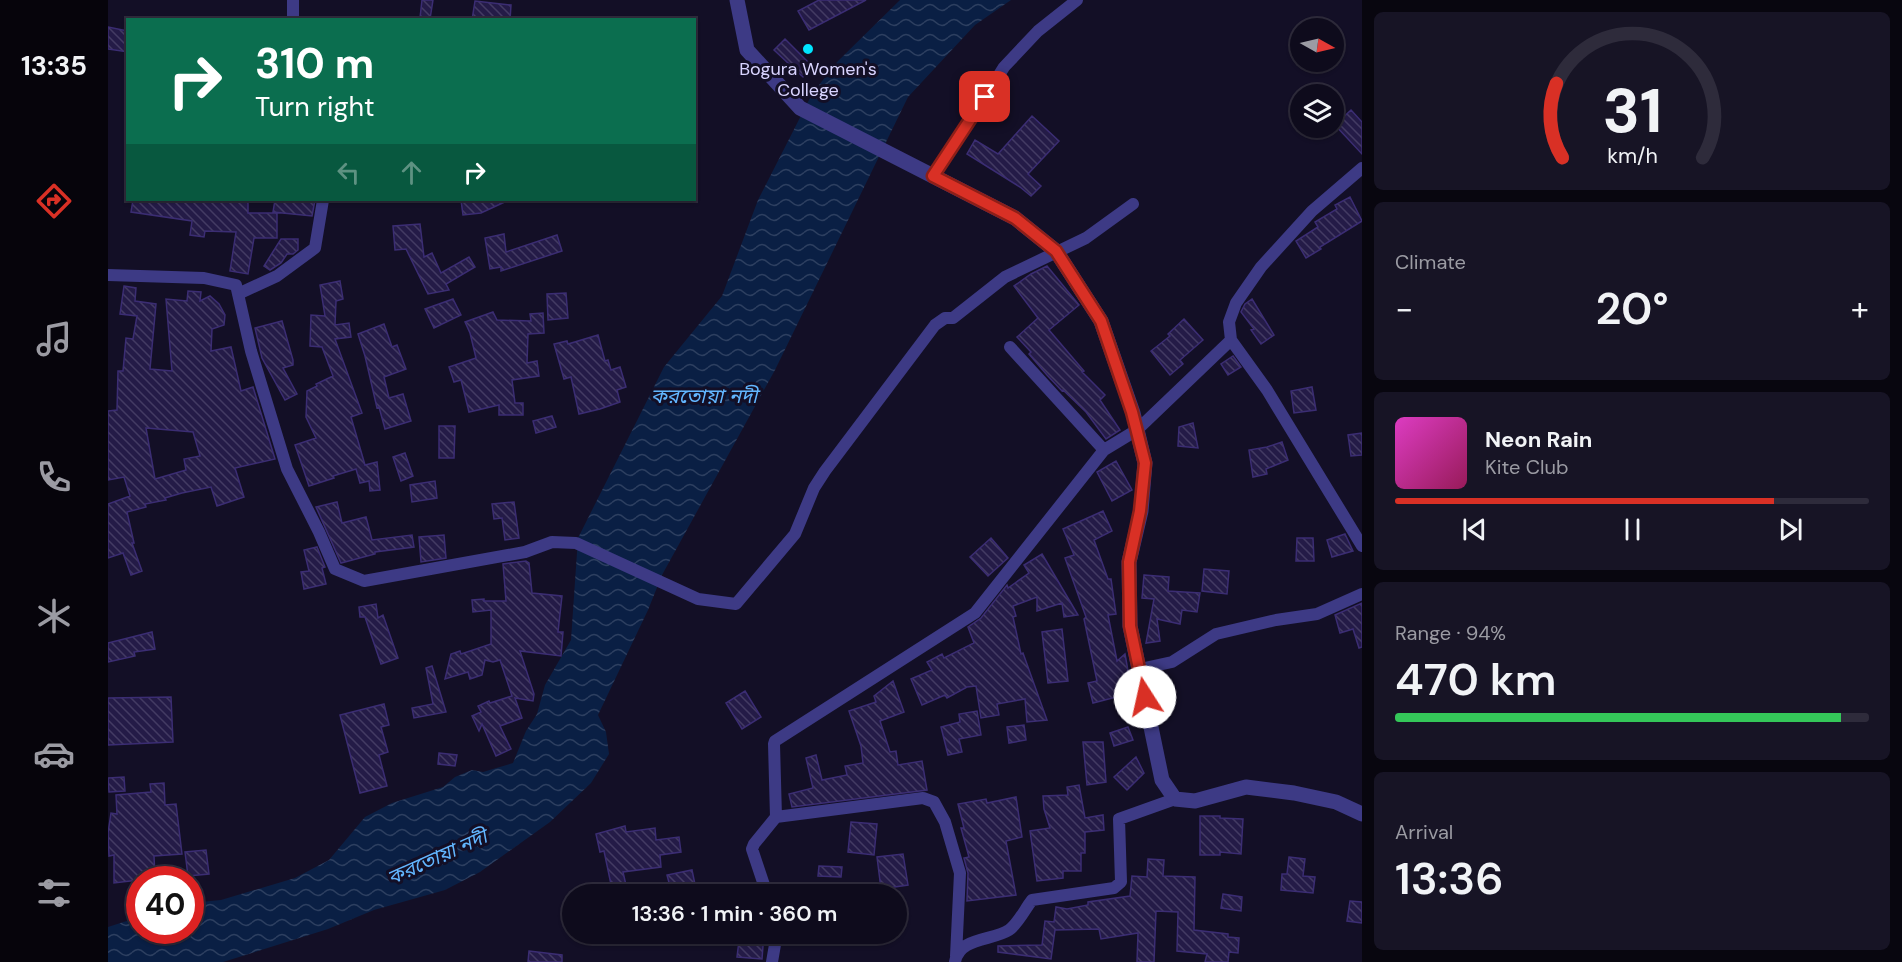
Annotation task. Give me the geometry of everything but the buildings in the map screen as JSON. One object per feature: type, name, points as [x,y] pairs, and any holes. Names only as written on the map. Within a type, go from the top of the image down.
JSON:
[{"type":"street","points":[[293,0],[293,18]]},
{"type":"street","points":[[737,0],[747,50],[800,108],[1015,218],[1056,251],[1101,321],[1137,430],[1145,463],[1140,511],[1129,562],[1130,626],[1162,780],[1175,799]]},
{"type":"street","points":[[933,176],[1004,66],[1038,31],[1077,0]]},
{"type":"street","points":[[1362,168],[1312,211],[1261,267],[1236,303],[1229,322],[1231,340],[1267,390],[1362,546]]},
{"type":"street","points":[[238,294],[277,276],[315,248],[323,201]]},
{"type":"street","points":[[108,275],[204,278],[236,285],[251,351],[287,469],[335,569],[364,581],[525,552],[552,542],[576,543],[698,599],[736,604],[795,534],[814,488],[825,471],[935,325],[945,318],[953,318],[1005,277],[1086,238],[1133,204]]},
{"type":"street","points":[[763,884],[752,849],[776,817],[774,744],[776,741],[975,613],[1104,450],[1137,430],[1231,340]]},
{"type":"street","points":[[1010,347],[1104,450]]},
{"type":"street","points":[[1140,669],[1172,662],[1216,634],[1276,620],[1317,614],[1362,594]]},
{"type":"street","points":[[955,959],[965,946],[1009,930],[1032,900],[1114,888],[1121,882],[1119,819],[1175,799],[1194,801],[1246,787],[1294,793],[1336,802],[1362,814]]},
{"type":"street","points":[[776,817],[924,798],[934,802],[945,822],[960,873],[955,959]]},
{"type":"street","points":[[772,962],[775,944]]},
{"type":"water","name":"করতোয়া নদী","points":[[900,0],[1011,0],[975,25],[908,97],[775,370],[662,575],[648,610],[598,715],[606,732],[609,754],[591,783],[550,822],[480,872],[445,890],[374,910],[328,929],[223,962],[108,962],[108,927],[126,921],[126,944],[204,944],[204,902],[221,900],[295,878],[329,860],[365,817],[392,803],[443,787],[455,777],[472,770],[483,772],[513,763],[526,731],[537,714],[545,685],[571,640],[578,538],[664,367],[722,296],[758,200],[812,94],[837,62]]},
{"type":"place","name":"Bogura Women's College","points":[[808,49]]},
{"type":"route","points":[[985,97],[933,176],[1015,218],[1056,251],[1101,321],[1132,412],[1145,463],[1140,511],[1129,562],[1130,626],[1145,697]]}]
